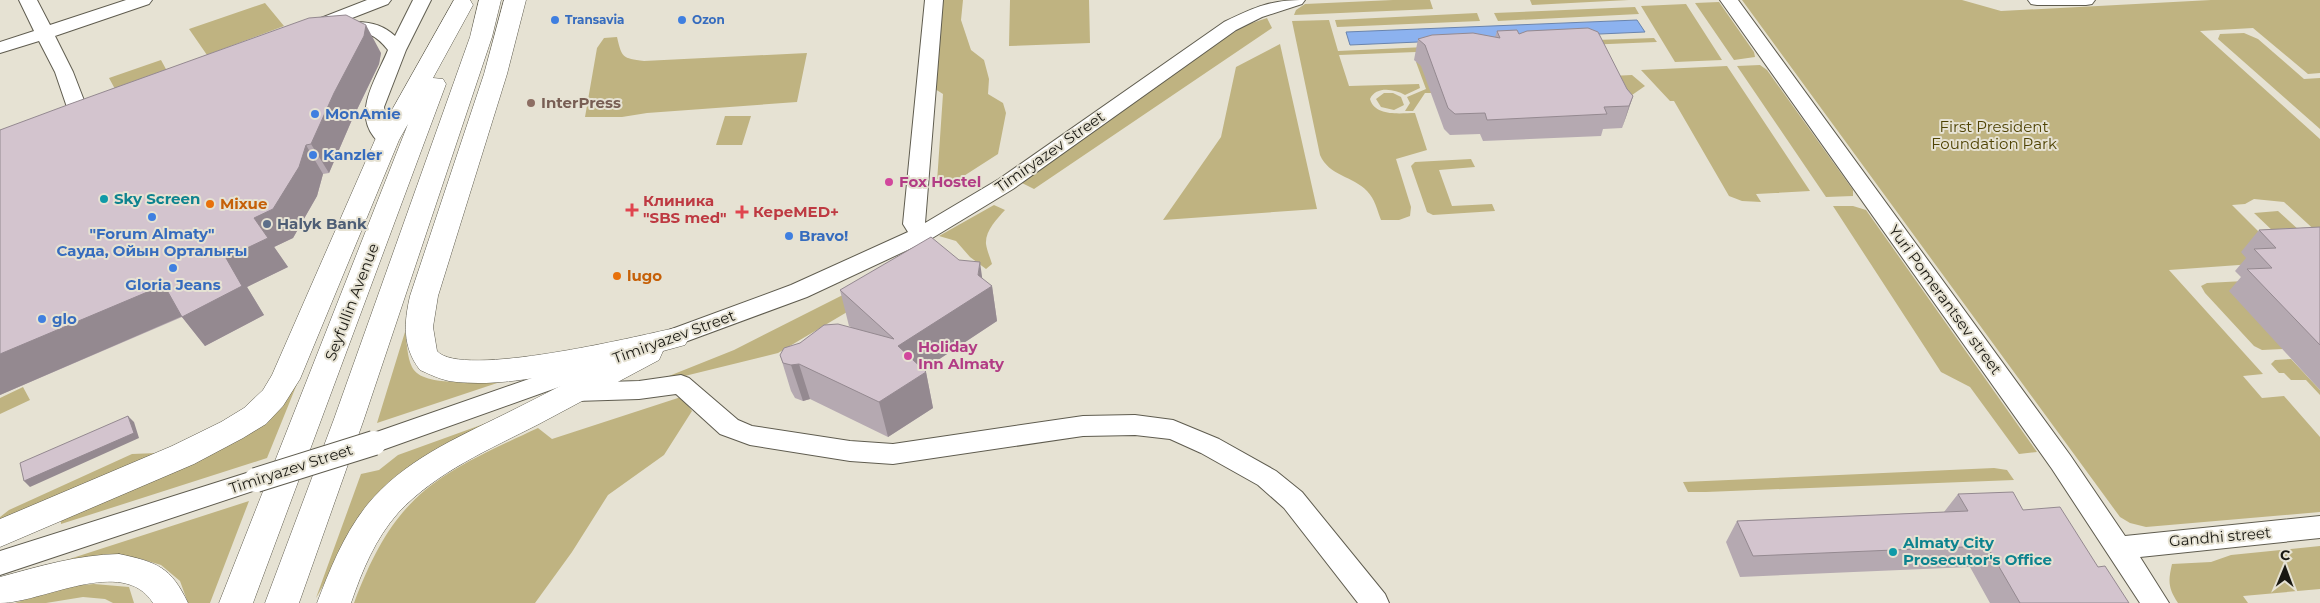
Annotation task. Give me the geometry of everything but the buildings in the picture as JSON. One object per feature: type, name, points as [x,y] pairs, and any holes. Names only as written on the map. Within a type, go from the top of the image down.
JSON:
[{"type":"main road","points":[[282,603],[349,419],[481,37],[490,0]]},
{"type":"main road","points":[[515,0],[492,82],[450,209],[420,316],[420,344],[430,362],[446,370],[469,373],[568,360],[674,338]]},
{"type":"main road","points":[[0,533],[183,455],[247,421],[273,398],[285,379],[387,140],[463,3]]},
{"type":"main road","name":"Seyfullin Avenue","points":[[236,603],[445,58],[463,3]]},
{"type":"main road","points":[[334,603],[346,569],[365,532],[387,504],[407,484],[463,450],[576,392],[674,338]]},
{"type":"main road","points":[[0,592],[56,576],[99,568],[121,568],[147,574],[166,590],[171,603]]},
{"type":"street","points":[[28,0],[64,72],[80,116]]},
{"type":"street","points":[[0,48],[143,0]]},
{"type":"street","points":[[382,0],[301,35],[344,28],[366,28],[378,30],[388,37],[397,50]]},
{"type":"street","points":[[387,140],[378,129],[374,107],[397,50],[422,0]]},
{"type":"street","points":[[921,235],[914,224],[934,0]]},
{"type":"street","name":"Timiryazev Street","points":[[0,563],[374,443],[674,338],[799,291],[921,235],[1006,184],[1230,26],[1256,13],[1296,0]]},
{"type":"street","name":"Yuri Pomerantsev street","points":[[1729,0],[2076,484],[2155,603]]},
{"type":"street","points":[[2037,0],[2086,0]]},
{"type":"street","points":[[576,392],[639,390],[682,384],[729,427],[750,435],[850,451],[894,454],[1083,426],[1135,425],[1173,430],[1210,446],[1274,484],[1293,500],[1375,603]]},
{"type":"street","name":"Gandhi street","points":[[2119,548],[2320,527]]},
{"type":"green space","points":[[942,0],[963,0],[961,20],[971,50],[984,60],[989,79],[988,94],[1003,103],[1006,113],[998,154],[956,181],[937,182],[943,94],[935,89]]},
{"type":"green space","points":[[1010,0],[1089,0],[1090,43],[1009,46]]},
{"type":"green space","points":[[1430,0],[1433,9],[1294,15],[1296,10],[1305,4]]},
{"type":"green space","points":[[1530,0],[1629,0],[1532,5]]},
{"type":"green space","name":"First President Foundation Park","points":[[1742,0],[1962,0],[2001,11],[2211,0],[2320,0],[2320,73],[2308,74],[2253,28],[2200,31],[2320,139],[2320,235],[2284,202],[2254,199],[2245,204],[2232,205],[2277,250],[2253,264],[2169,270],[2263,374],[2243,376],[2262,398],[2284,396],[2320,437],[2320,512],[2146,527],[2130,523],[2120,517]]},
{"type":"green space","points":[[1719,2],[1754,52],[1755,57],[1734,60],[1695,3]]},
{"type":"green space","points":[[265,3],[284,26],[207,55],[189,29]]},
{"type":"green space","points":[[1686,4],[1722,60],[1675,62],[1641,6]]},
{"type":"green space","points":[[1635,7],[1639,14],[1498,21],[1494,13]]},
{"type":"green space","points":[[1477,13],[1480,21],[1337,27],[1335,20]]},
{"type":"green space","points":[[1267,18],[1272,28],[1034,189],[1022,183],[1101,123],[1243,26]]},
{"type":"green space","points":[[1329,20],[1338,51],[1491,44],[1493,49],[1339,55],[1349,86],[1419,84],[1420,88],[1405,95],[1396,91],[1381,90],[1376,92],[1370,99],[1377,109],[1382,111],[1389,113],[1415,113],[1427,150],[1396,159],[1411,207],[1410,216],[1399,220],[1381,220],[1370,194],[1355,182],[1335,172],[1324,162],[1320,155],[1292,21]]},
{"type":"green space","points":[[2244,33],[2258,39],[2304,79],[2320,78],[2320,129],[2218,39],[2220,34]]},
{"type":"green space","points":[[617,37],[624,56],[644,61],[807,53],[797,102],[647,113],[622,117],[585,117],[597,48],[604,38]]},
{"type":"green space","points":[[1654,38],[1657,42],[1511,48],[1509,43]]},
{"type":"green space","points":[[1280,44],[1317,209],[1163,220],[1221,137],[1236,67]]},
{"type":"green space","points":[[161,60],[167,71],[115,89],[109,78]]},
{"type":"green space","points":[[1422,61],[1433,93],[1425,93],[1413,111],[1405,111],[1410,103],[1407,97],[1426,89],[1416,62]]},
{"type":"green space","points":[[1760,65],[1767,70],[1853,190],[1853,196],[1826,197],[1737,66]]},
{"type":"green space","points":[[1727,66],[1810,191],[1756,194],[1761,202],[1742,201],[1729,196],[1674,101],[1670,101],[1641,70]]},
{"type":"green space","points":[[1632,75],[1645,86],[1632,95],[1611,76]]},
{"type":"green space","points":[[1384,93],[1393,93],[1401,97],[1404,105],[1394,110],[1381,107],[1376,99]]},
{"type":"green space","points":[[725,116],[751,116],[742,145],[716,145]]},
{"type":"green space","points":[[1471,159],[1475,167],[1439,170],[1452,206],[1492,204],[1495,211],[1433,215],[1427,212],[1411,166],[1415,162]]},
{"type":"green space","points":[[994,205],[1005,210],[987,234],[986,244],[992,264],[986,269],[970,257],[956,241],[939,236]]},
{"type":"green space","points":[[1833,206],[1853,206],[1866,210],[2037,452],[2019,454],[1970,387],[1941,372]]},
{"type":"green space","points":[[2278,211],[2300,231],[2275,233],[2254,213]]},
{"type":"green space","points":[[926,253],[933,261],[778,353],[644,386],[734,350]]},
{"type":"green space","points":[[2244,281],[2283,349],[2262,350],[2254,346],[2205,293],[2201,286],[2207,283]]},
{"type":"green space","points":[[405,332],[410,363],[419,375],[431,379],[462,382],[521,375],[377,423]]},
{"type":"green space","points":[[2291,359],[2320,390],[2320,395],[2306,380],[2291,380],[2284,373],[2279,373],[2271,364],[2275,360]]},
{"type":"green space","points":[[299,379],[267,458],[61,524],[61,516]]},
{"type":"green space","points":[[23,387],[30,400],[0,414],[0,398]]},
{"type":"green space","points":[[681,397],[692,411],[664,455],[608,495],[572,552],[535,603],[354,603],[369,566],[386,536],[403,512],[423,492],[446,475],[472,460],[538,428],[552,439]]},
{"type":"green space","points":[[503,417],[357,527],[316,598],[361,474],[379,470],[398,455]]},
{"type":"green space","points":[[157,453],[0,522],[0,517],[9,510],[132,454]]},
{"type":"green space","points":[[1994,468],[2007,470],[2014,480],[1706,492],[1688,492],[1683,482]]},
{"type":"green space","points":[[249,501],[210,603],[188,603],[180,581],[161,565],[138,558],[108,558],[57,563]]},
{"type":"green space","points":[[2320,546],[2320,589],[2243,596],[2248,603],[2178,603],[2172,593],[2170,575],[2172,564],[2211,562],[2231,555]]},
{"type":"green space","points":[[94,584],[129,587],[134,603],[113,603],[105,599],[83,597],[46,603],[15,603],[61,587]]},
{"type":"water","points":[[1637,20],[1645,32],[1350,45],[1346,32]]},
{"type":"place","name":"Transavia","points":[[555,20]]},
{"type":"place","name":"Ozon","points":[[682,20]]},
{"type":"place","name":"InterPress","points":[[531,103]]},
{"type":"place","name":"MonAmie","points":[[315,114]]},
{"type":"place","name":"Kanzler","points":[[313,155]]},
{"type":"place","name":"Fox Hostel","points":[[889,182]]},
{"type":"place","name":"Sky Screen","points":[[104,199]]},
{"type":"place","name":"Mixue","points":[[210,204]]},
{"type":"place","name":"Клиника \"SBS med\"","points":[[632,210]]},
{"type":"place","name":"КереMED+","points":[[742,212]]},
{"type":"place","name":"\"Forum Almaty\" Сауда, Ойын Орталығы","points":[[152,217]]},
{"type":"place","name":"Halyk Bank","points":[[267,224]]},
{"type":"place","name":"Bravo!","points":[[789,236]]},
{"type":"place","name":"Gloria Jeans","points":[[173,268]]},
{"type":"place","name":"lugo","points":[[617,276]]},
{"type":"place","name":"glo","points":[[42,319]]},
{"type":"place","name":"Holiday Inn Almaty","points":[[908,356]]},
{"type":"place","name":"Almaty City Prosecutor's Office","points":[[1893,552]]}]
